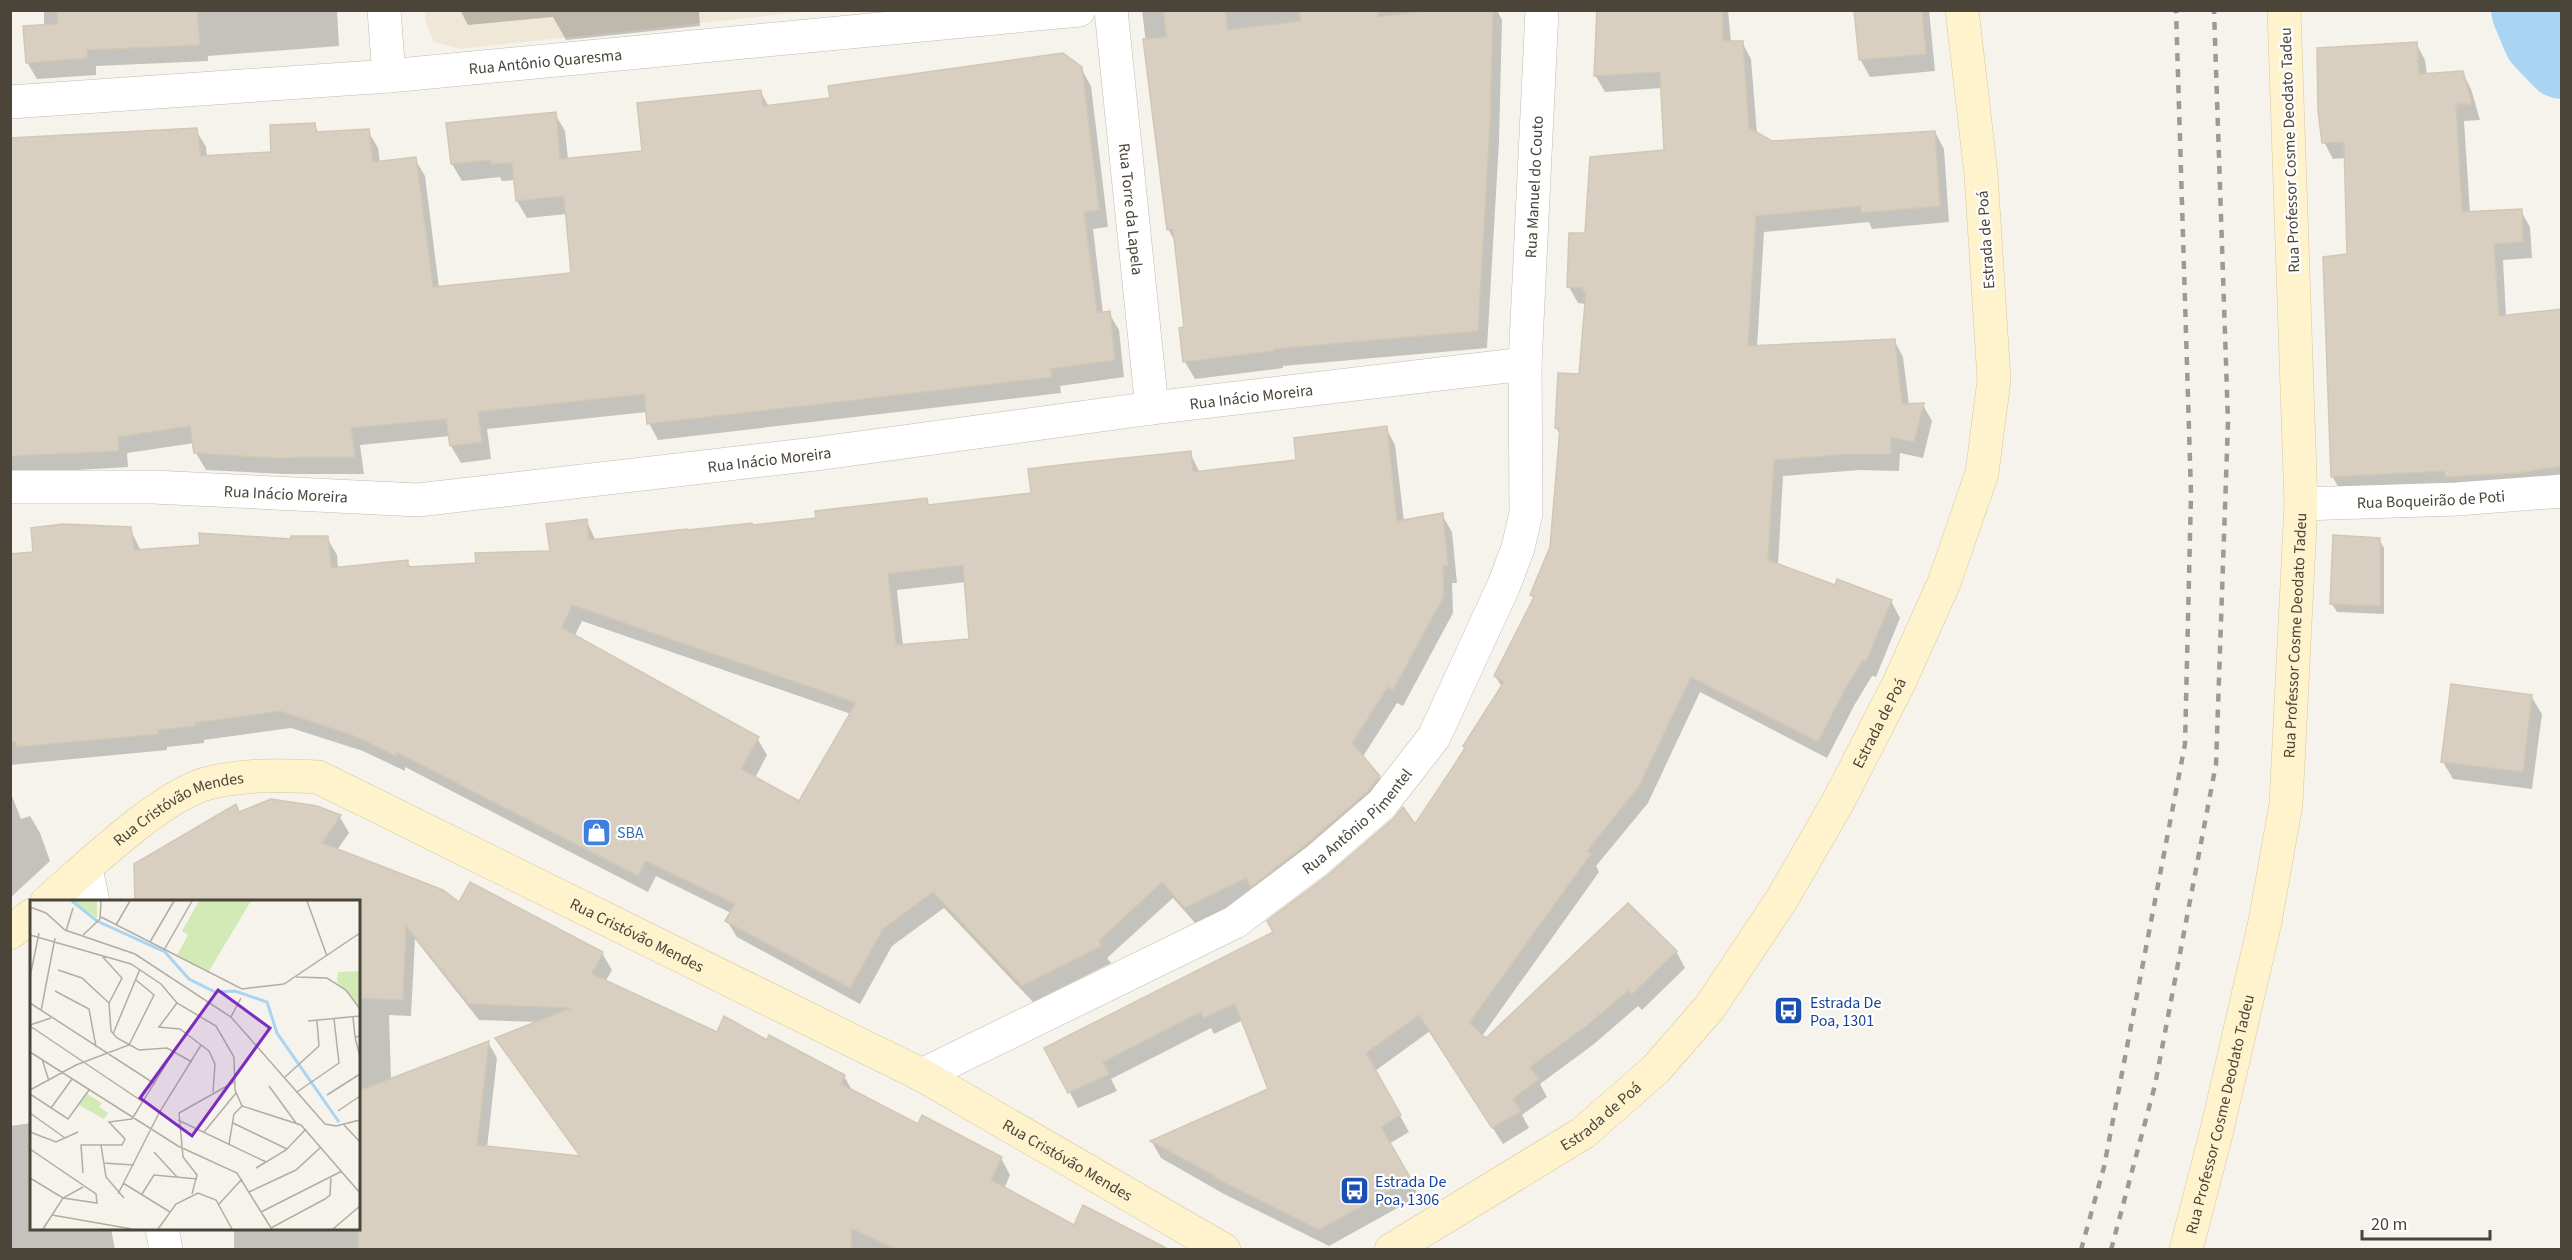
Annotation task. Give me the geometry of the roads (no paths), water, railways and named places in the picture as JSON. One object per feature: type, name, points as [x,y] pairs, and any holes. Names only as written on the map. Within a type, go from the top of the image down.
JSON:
[{"type":"main road","name":"Estrada de Poá","points":[[1391,1250],[1583,1133],[1656,1069],[1710,1007],[1782,899],[1838,802],[1899,683],[1944,583],[1982,473],[1994,380],[1981,174],[1962,10]]},
{"type":"main road","name":"Rua Professor Cosme Deodato Tadeu","points":[[2186,1250],[2217,1130],[2265,922],[2286,804],[2301,504],[2284,10]]},
{"type":"main road","name":"Rua Cristóvão Mendes","points":[[49,900],[132,829],[172,800],[206,783],[260,775],[318,777],[922,1075],[1224,1250]]},
{"type":"main road","points":[[10,933],[30,917]]},
{"type":"street","points":[[384,10],[388,76]]},
{"type":"street","name":"Rua Antônio Quaresma","points":[[10,102],[388,76],[1079,10]]},
{"type":"street","name":"Rua Torre da Lapela","points":[[1110,10],[1152,408]]},
{"type":"street","name":"Rua Manuel do Couto","points":[[1525,364],[1542,10]]},
{"type":"street","name":"Rua Inácio Moreira","points":[[10,487],[153,487],[418,500],[815,454],[1152,408],[1525,364]]},
{"type":"street","name":"Rua Antônio Pimentel","points":[[922,1075],[1234,922],[1316,861],[1382,804],[1434,737],[1504,585],[1518,548],[1526,513],[1525,364]]},
{"type":"street","name":"Rua Boqueirão de Poti","points":[[2301,504],[2457,499],[2562,491]]},
{"type":"street","points":[[86,868],[93,900]]},
{"type":"street","points":[[162,1230],[166,1250]]},
{"type":"waterway","points":[[2529,10],[2541,39],[2562,61]]},
{"type":"railway","points":[[2081,1250],[2104,1167],[2185,744],[2191,494],[2176,10]]},
{"type":"railway","points":[[2111,1250],[2155,1085],[2216,764],[2228,422],[2214,10]]},
{"type":"place","name":"SBA","points":[[596,832]]},
{"type":"place","name":"Estrada De Poa, 1301","points":[[1789,1011]]},
{"type":"place","name":"Estrada De Poa, 1306","points":[[1354,1190]]}]
